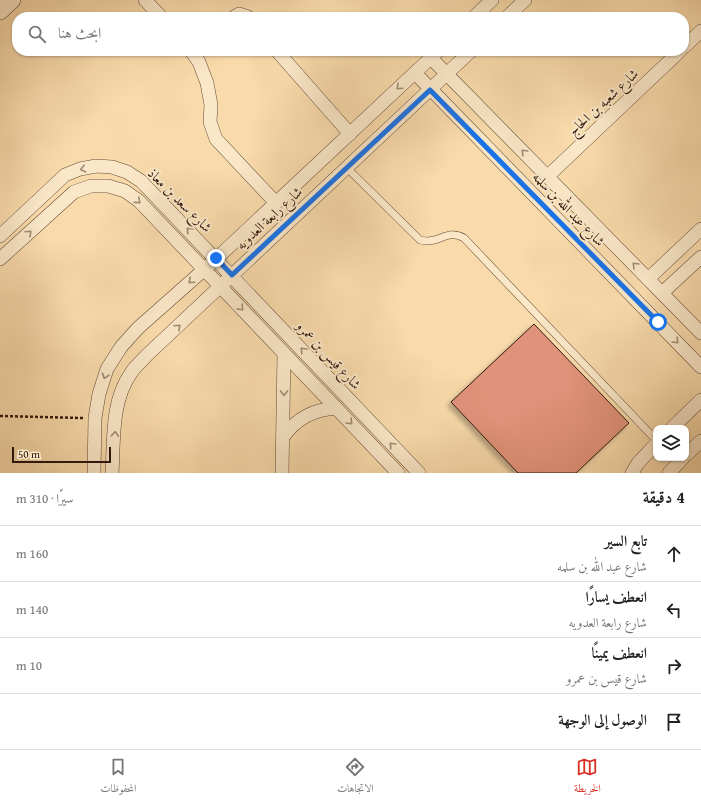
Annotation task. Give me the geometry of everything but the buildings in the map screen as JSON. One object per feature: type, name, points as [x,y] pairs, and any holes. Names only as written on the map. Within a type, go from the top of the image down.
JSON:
[{"type":"street","points":[[0,11],[12,0]]},
{"type":"street","points":[[145,0],[156,12]]},
{"type":"street","points":[[479,12],[492,0]]},
{"type":"street","points":[[512,12],[525,0]]},
{"type":"street","points":[[689,42],[701,31]]},
{"type":"street","points":[[195,56],[199,62],[208,83],[211,105],[210,122],[216,138],[276,202]]},
{"type":"street","points":[[281,56],[350,134]]},
{"type":"street","name":"شارع رابعة العدويه","points":[[94,473],[95,418],[99,394],[107,369],[121,347],[138,328],[350,134],[432,56]]},
{"type":"street","name":"شارع عبد الله بن سلمه","points":[[435,56],[447,74],[701,333]]},
{"type":"street","name":"شارع رابعة العدويه","points":[[112,473],[115,421],[120,396],[131,373],[220,286],[466,56]]},
{"type":"street","name":"شارع شعبه بن الحاج","points":[[548,176],[675,56]]},
{"type":"street","name":"شارع عبد الله بن سلمه","points":[[414,73],[701,367]]},
{"type":"street","name":"شارع سعد بن معاذ","points":[[0,236],[65,175],[80,169],[96,166],[112,167],[127,172],[141,181],[216,258]]},
{"type":"street","points":[[0,259],[74,192],[91,186],[108,186],[125,191],[139,201],[398,473]]},
{"type":"street","points":[[648,279],[701,229]]},
{"type":"street","points":[[662,293],[701,257]]},
{"type":"street","name":"شارع قيس بن عمرو","points":[[216,258],[419,473]]},
{"type":"street","points":[[282,473],[284,354]]},
{"type":"street","points":[[675,425],[701,400]]},
{"type":"street","points":[[283,437],[289,428],[306,415],[321,410],[336,408]]},
{"type":"street","points":[[689,452],[701,441]]},
{"type":"street","points":[[632,473],[638,463],[653,447]]},
{"type":"street","points":[[669,473],[680,461]]},
{"type":"lane","points":[[347,168],[420,240],[431,242],[452,235],[464,238],[653,437]]},
{"type":"path","points":[[0,416],[95,418]]},
{"type":"route","points":[[216,258],[232,275],[430,90],[658,322]]}]
